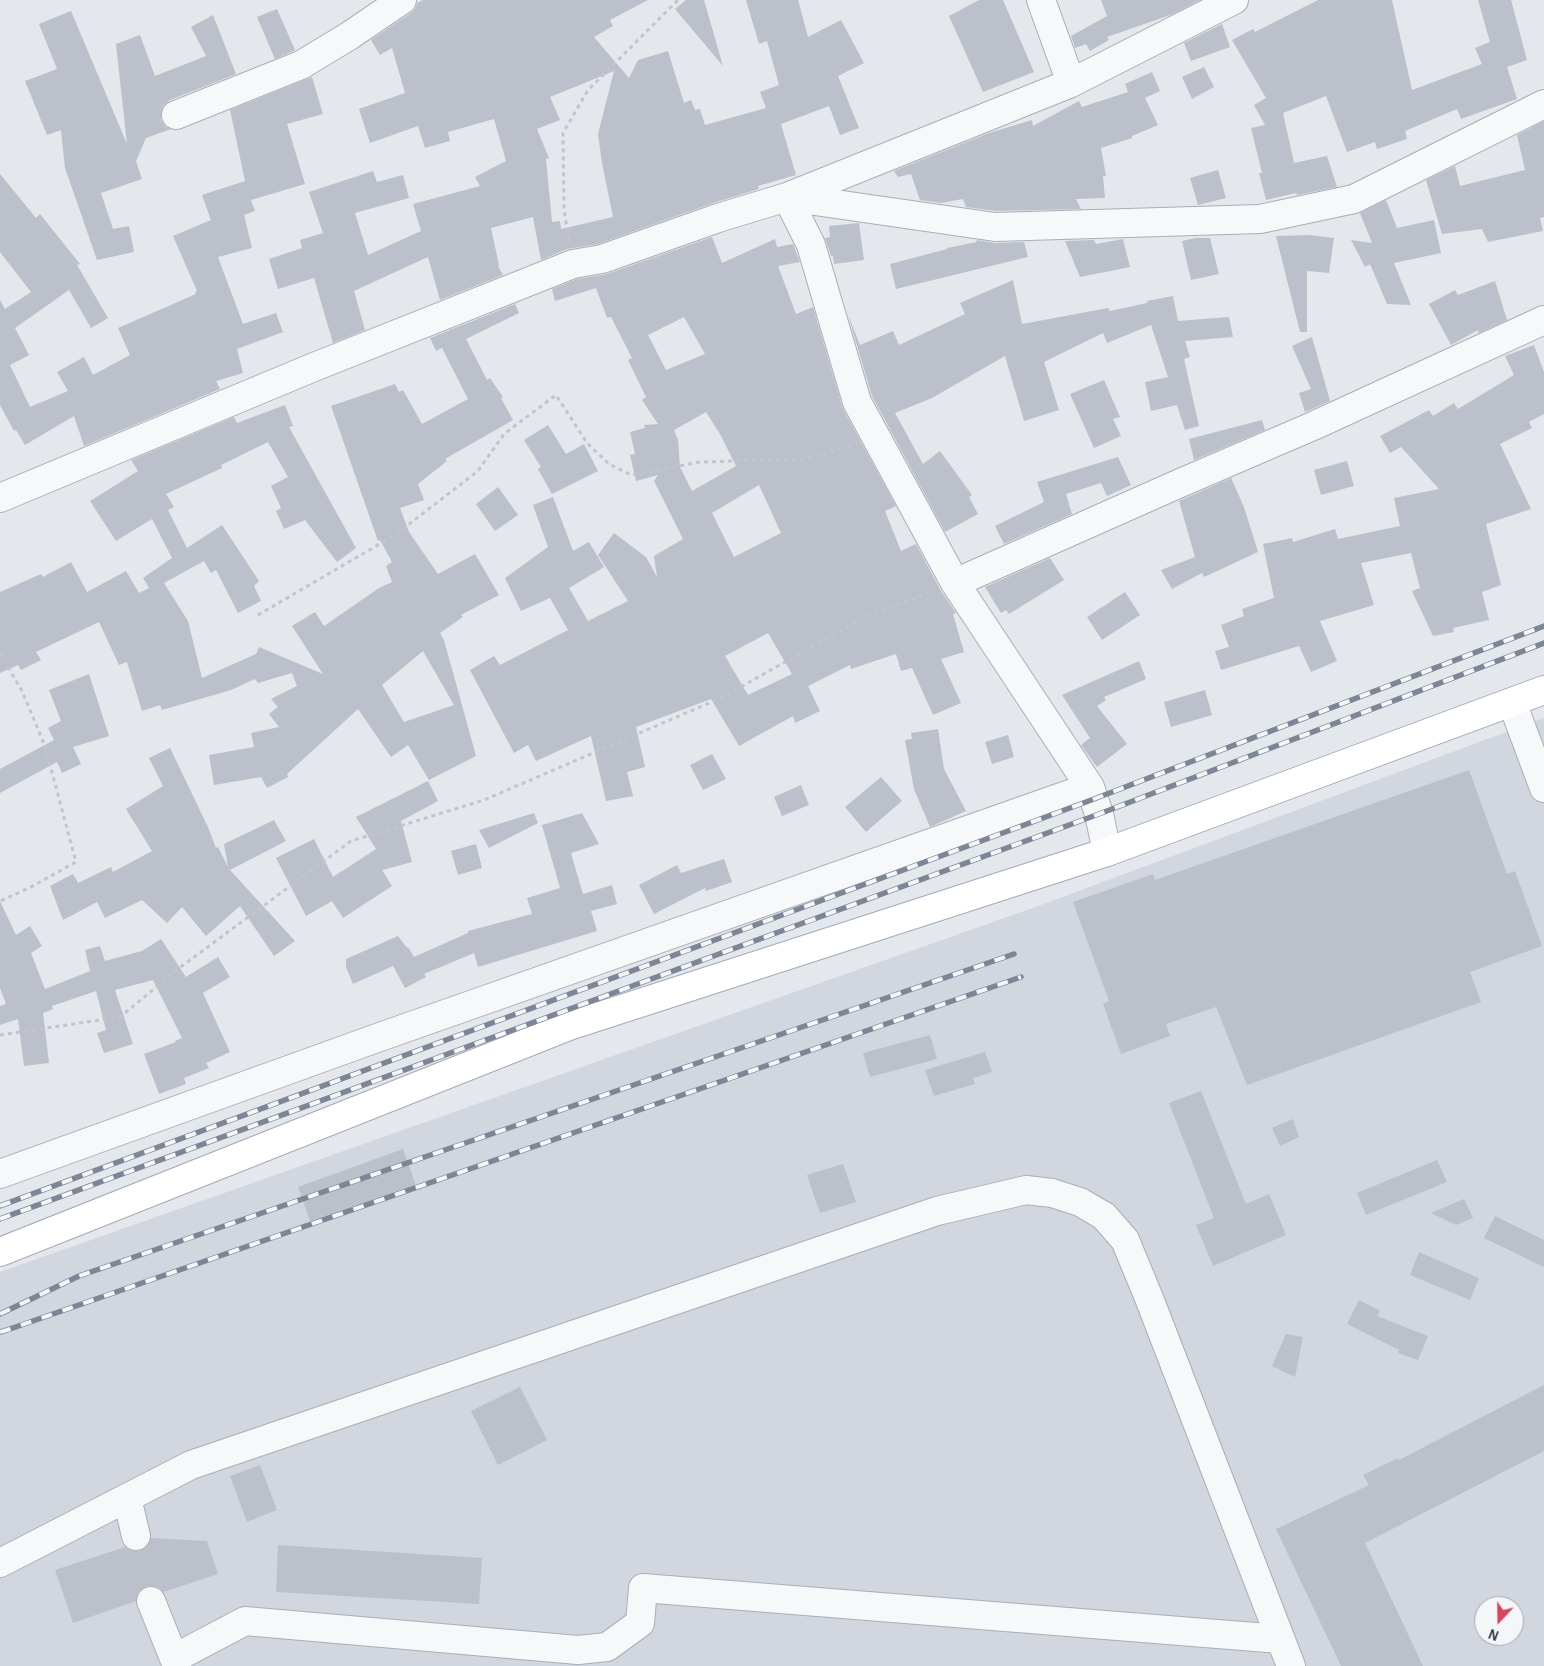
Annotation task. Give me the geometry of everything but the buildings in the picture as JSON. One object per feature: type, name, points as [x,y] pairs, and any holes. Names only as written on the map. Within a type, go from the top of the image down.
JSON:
[{"type":"main road","points":[[0,1252],[569,1026],[1107,852],[1544,690]]},
{"type":"street","points":[[176,114],[302,65],[350,36],[402,0]]},
{"type":"street","points":[[1041,0],[1071,83]]},
{"type":"street","points":[[0,498],[314,367],[573,264],[602,259],[718,218],[786,197],[1071,83],[1234,0]]},
{"type":"street","points":[[786,197],[995,227],[1260,219],[1354,199],[1544,104]]},
{"type":"street","points":[[786,197],[811,245],[857,402],[955,583],[1090,787],[1099,814],[1107,852]]},
{"type":"street","points":[[955,583],[1313,426],[1544,320]]},
{"type":"street","points":[[1512,702],[1544,788]]},
{"type":"street","points":[[0,1174],[386,1034],[1090,787]]},
{"type":"street","points":[[0,1563],[191,1466],[937,1211],[1026,1190],[1052,1192],[1080,1202],[1104,1216],[1125,1240],[1150,1298],[1291,1666]]},
{"type":"street","points":[[127,1498],[136,1536]]},
{"type":"street","points":[[152,1601],[176,1662],[245,1621],[578,1650],[607,1647],[640,1623],[643,1588],[1280,1639]]},
{"type":"path","points":[[573,264],[564,210],[562,133],[588,90],[678,0]]},
{"type":"path","points":[[258,614],[395,535],[478,471],[504,434],[556,396],[587,443],[609,464],[631,475],[700,462],[806,459],[878,439]]},
{"type":"path","points":[[0,1035],[120,1017],[182,966],[352,840],[484,800],[721,698],[865,617],[955,583]]},
{"type":"path","points":[[0,653],[22,691],[45,746],[76,862],[29,888],[0,901]]},
{"type":"shaded area","points":[[1544,718],[1544,1666],[0,1666],[0,1272],[1033,908]]},
{"type":"railway","points":[[0,1206],[1094,799],[1544,626]]},
{"type":"railway","points":[[0,1219],[1099,814],[1544,643]]},
{"type":"railway","points":[[0,1314],[79,1276],[1014,954]]},
{"type":"railway","points":[[0,1332],[1021,977]]}]
